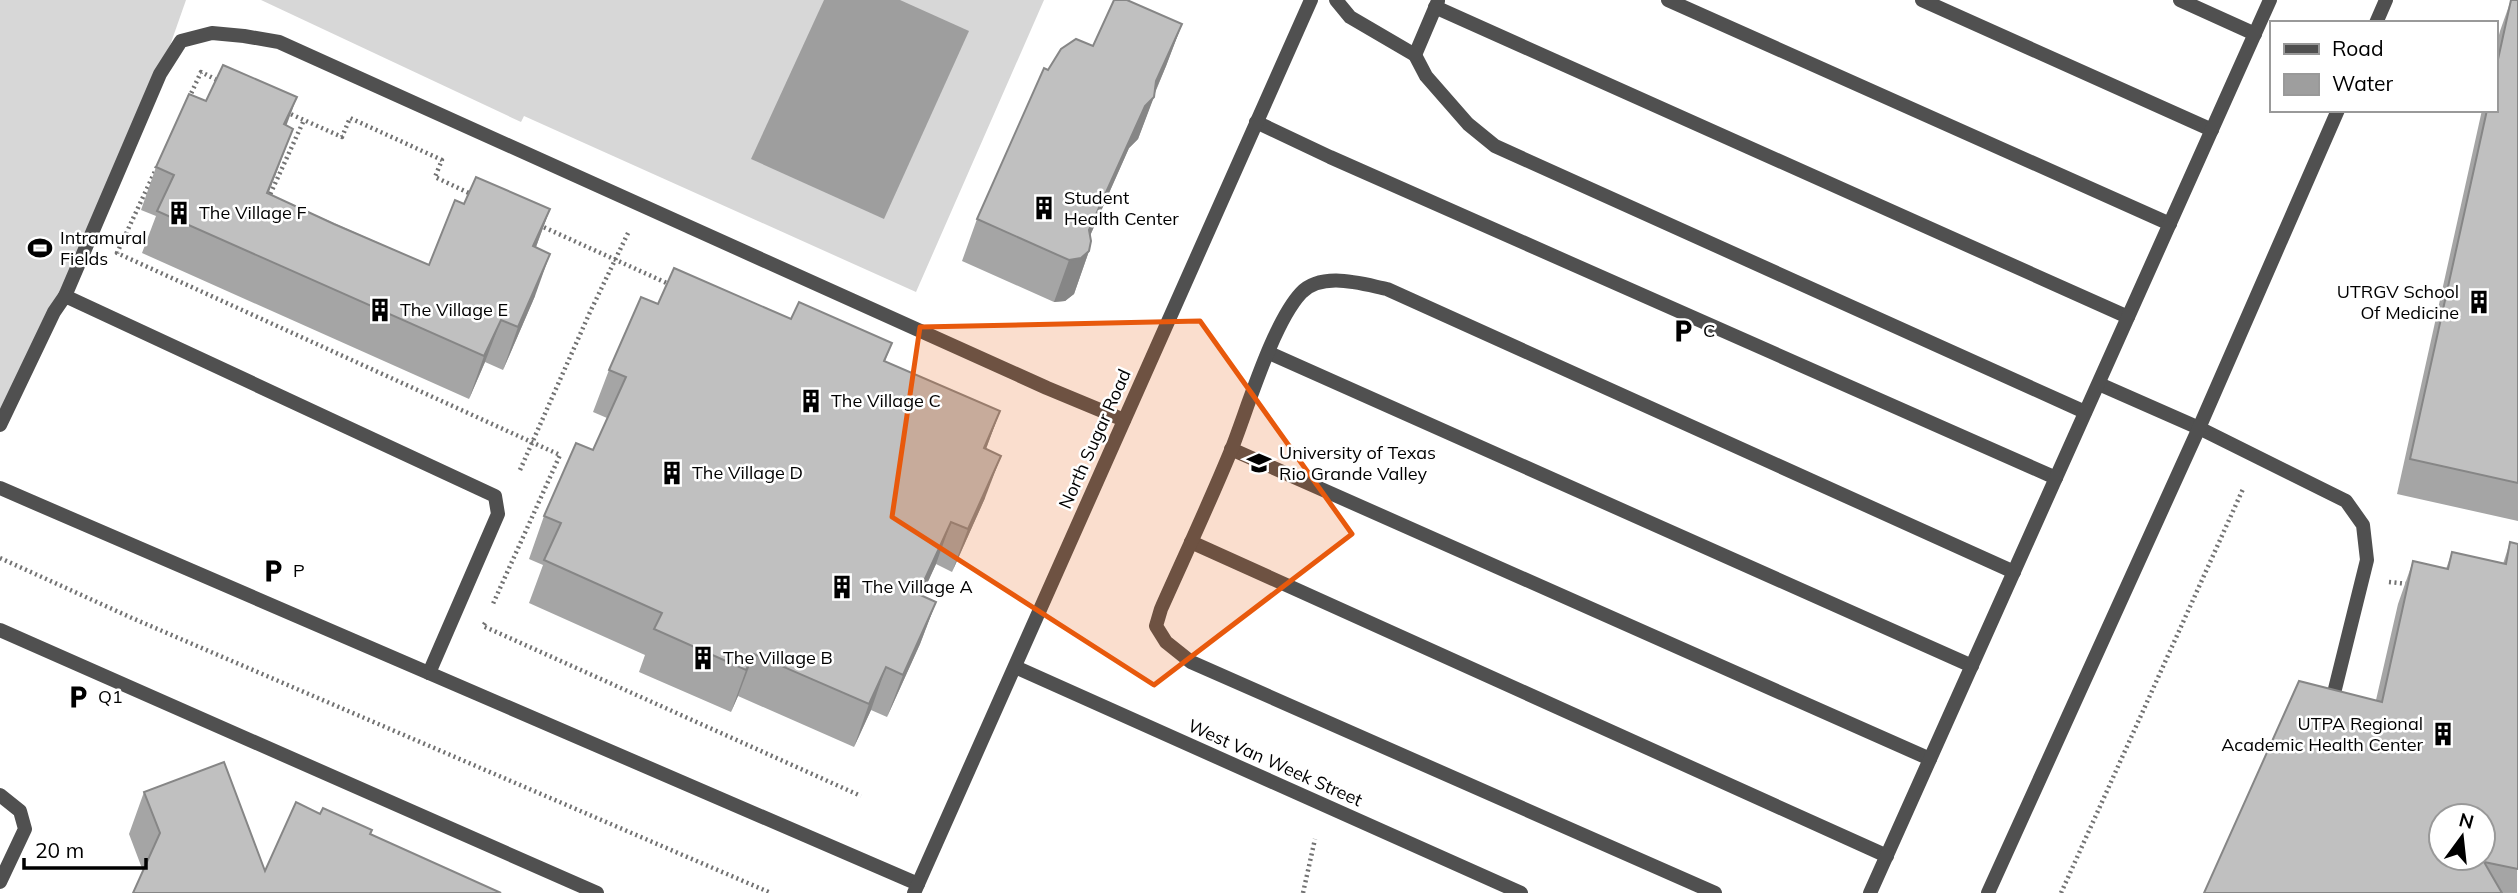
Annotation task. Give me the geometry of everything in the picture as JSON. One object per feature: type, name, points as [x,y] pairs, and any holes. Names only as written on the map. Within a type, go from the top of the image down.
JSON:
[{"type":"street","name":"North Sugar Road","points":[[916,889],[1311,0]]},
{"type":"street","points":[[1336,0],[1350,17],[1415,55],[1426,76],[1451,105],[1468,124],[1495,146],[2085,412]]},
{"type":"street","points":[[1668,0],[2170,225]]},
{"type":"street","points":[[1922,0],[2212,130]]},
{"type":"street","points":[[2179,0],[2255,34]]},
{"type":"street","points":[[1870,893],[2270,0]]},
{"type":"street","points":[[2377,21],[2386,0]]},
{"type":"street","points":[[1415,55],[1437,4],[2128,317]]},
{"type":"street","points":[[0,425],[54,312],[65,296],[160,74],[181,41],[212,33],[279,42],[1047,388],[1124,420]]},
{"type":"street","points":[[1988,893],[2199,428],[2337,112]]},
{"type":"street","points":[[1256,122],[1330,158],[2056,478]]},
{"type":"street","points":[[1714,893],[1191,662],[1166,642],[1156,626],[1161,609],[1231,449],[1281,324],[1302,292],[1325,281],[1353,282],[1387,289],[2014,572]]},
{"type":"street","points":[[65,296],[495,496],[498,514],[429,673]]},
{"type":"street","points":[[1269,353],[1972,666]]},
{"type":"street","points":[[2099,384],[2199,428],[2346,501],[2363,525],[2367,560],[2336,689]]},
{"type":"street","points":[[1231,449],[1930,759]]},
{"type":"street","points":[[0,488],[839,848],[916,889]]},
{"type":"street","points":[[1191,542],[1887,856]]},
{"type":"street","points":[[0,630],[597,893]]},
{"type":"street","name":"West Van Week Street","points":[[1015,667],[1521,893]]},
{"type":"street","points":[[0,795],[20,811],[24,829],[0,882]]},
{"type":"path","points":[[184,108],[201,72],[223,83]]},
{"type":"path","points":[[281,109],[342,137],[350,118],[442,160],[435,177],[483,199]]},
{"type":"path","points":[[267,201],[304,120]]},
{"type":"path","points":[[162,157],[117,253],[560,455],[483,626],[861,796]]},
{"type":"path","points":[[520,470],[642,205]]},
{"type":"path","points":[[531,221],[675,287]]},
{"type":"path","points":[[2061,893],[2243,489]]},
{"type":"path","points":[[0,558],[132,618],[771,893]]},
{"type":"path","points":[[2389,582],[2413,585]]},
{"type":"path","points":[[1303,893],[1315,839]]},
{"type":"highlighted area","points":[[1200,321],[1352,534],[1154,685],[892,517],[920,327]]},
{"type":"shaded area","name":"Intramural Fields","points":[[0,0],[186,0],[160,74],[0,423]]},
{"type":"shaded area","points":[[261,0],[1044,0],[916,292],[524,116],[521,122]]},
{"type":"water","points":[[824,0],[900,0],[969,31],[884,219],[751,159]]},
{"type":"building","name":"Student Health Center","points":[[1114,0],[1127,0],[1182,24],[1156,81],[1154,97],[1145,106],[1089,230],[1089,251],[1081,258],[1069,260],[977,219],[1044,68],[1048,70],[1061,49],[1076,39],[1093,46]]},
{"type":"building","name":"UTRGV School Of Medicine","points":[[2511,0],[2518,0],[2518,483],[2410,459],[2487,112],[2497,112],[2497,64]]},
{"type":"building","points":[[223,65],[297,97],[284,124],[293,129],[267,193],[334,224],[429,265],[455,200],[464,204],[476,177],[550,209],[533,246],[550,254],[518,327],[501,320],[484,356],[157,211],[174,175],[156,167],[189,94],[206,101]]},
{"type":"building","points":[[674,268],[791,319],[799,302],[892,343],[884,361],[1000,411],[984,448],[1001,456],[968,529],[951,522],[918,594],[936,602],[903,675],[886,667],[869,704],[754,654],[746,670],[654,629],[662,613],[544,560],[561,523],[544,516],[576,443],[593,450],[626,377],[609,370],[641,297],[658,304]]},
{"type":"building","name":"UTPA Regional Academic Health Center","points":[[2510,542],[2518,544],[2518,869],[2497,865],[2497,802],[2427,802],[2427,872],[2490,872],[2502,893],[2204,893],[2299,681],[2382,702],[2413,561],[2448,569],[2452,552],[2506,564]]},
{"type":"building","points":[[224,762],[265,871],[296,802],[320,814],[323,808],[372,830],[370,834],[501,893],[133,893],[160,833],[144,792]]},
{"type":"place","name":"Student Health Center","points":[[1044,208]]},
{"type":"place","name":"The Village F","points":[[179,213]]},
{"type":"place","name":"Intramural Fields","points":[[40,248]]},
{"type":"place","name":"UTRGV School Of Medicine","points":[[2479,302]]},
{"type":"place","name":"The Village E","points":[[380,310]]},
{"type":"place","name":"C","points":[[1683,331]]},
{"type":"place","name":"The Village C","points":[[811,401]]},
{"type":"place","name":"University of Texas Rio Grande Valley","points":[[1259,463]]},
{"type":"place","name":"The Village D","points":[[672,473]]},
{"type":"place","name":"P","points":[[273,571]]},
{"type":"place","name":"The Village A","points":[[842,587]]},
{"type":"place","name":"The Village B","points":[[703,658]]},
{"type":"place","name":"Q1","points":[[78,697]]},
{"type":"place","name":"UTPA Regional Academic Health Center","points":[[2443,734]]}]
